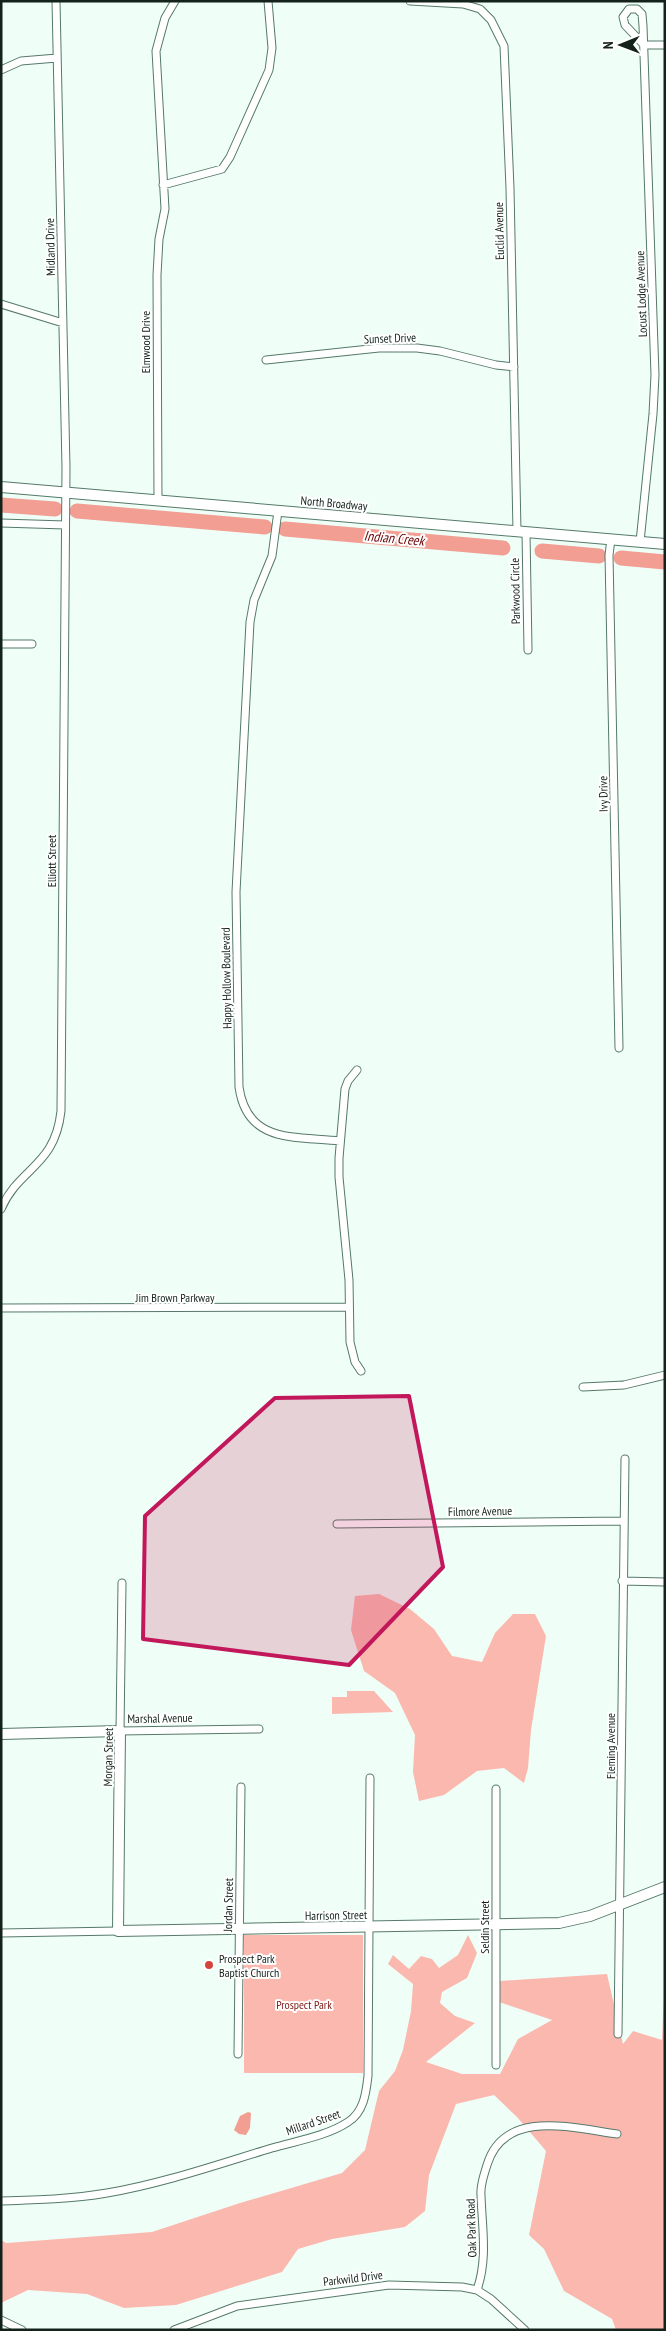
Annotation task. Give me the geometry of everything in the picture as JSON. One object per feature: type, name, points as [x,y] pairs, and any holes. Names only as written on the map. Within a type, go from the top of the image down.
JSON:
[{"type":"street","name":"Midland Drive","points":[[56,1],[65,492]]},
{"type":"street","name":"Elmwood Drive","points":[[158,501],[157,274],[159,239],[165,209],[156,51],[165,18],[175,1]]},
{"type":"street","points":[[164,185],[222,169],[230,158],[269,70],[272,48],[268,1]]},
{"type":"street","name":"Euclid Avenue","points":[[410,1],[463,4],[480,9],[491,20],[504,46],[521,532]]},
{"type":"street","name":"Locust Lodge Avenue","points":[[640,542],[653,414],[654,374],[644,46],[642,14],[637,9],[629,9],[623,17],[625,25],[644,46]]},
{"type":"street","points":[[644,46],[665,45]]},
{"type":"street","points":[[1,70],[21,61],[57,58]]},
{"type":"street","points":[[1,304],[63,323]]},
{"type":"street","name":"Sunset Drive","points":[[266,360],[379,348],[417,348],[514,367]]},
{"type":"street","name":"North Broadway","points":[[1,487],[665,544]]},
{"type":"street","name":"Elliott Street","points":[[1,1209],[11,1191],[37,1166],[51,1148],[58,1130],[61,1112],[65,492]]},
{"type":"street","name":"Happy Hollow Boulevard","points":[[278,511],[272,556],[254,600],[250,622],[236,892],[239,1087],[243,1108],[248,1117],[262,1129],[280,1134],[340,1141]]},
{"type":"street","points":[[1,523],[65,525]]},
{"type":"street","name":"Parkwood Circle","points":[[521,532],[528,650]]},
{"type":"street","name":"Ivy Drive","points":[[611,539],[609,554],[619,1048]]},
{"type":"street","points":[[1,644],[32,644]]},
{"type":"street","points":[[357,1070],[348,1081],[345,1089],[339,1176],[347,1261],[352,1352],[361,1371]]},
{"type":"street","name":"Jim Brown Parkway","points":[[1,1308],[349,1307]]},
{"type":"street","points":[[582,1387],[624,1385],[665,1375]]},
{"type":"street","name":"Fleming Avenue","points":[[618,2034],[622,1581],[625,1459]]},
{"type":"street","name":"Filmore Avenue","points":[[337,1524],[623,1521]]},
{"type":"street","points":[[622,1581],[665,1582]]},
{"type":"street","name":"Morgan Street","points":[[118,1931],[122,1583]]},
{"type":"street","name":"Marshal Avenue","points":[[1,1734],[259,1729]]},
{"type":"street","name":"Millard Street","points":[[1,2201],[57,2199],[110,2192],[218,2164],[328,2131],[348,2122],[362,2104],[368,2076],[370,1778]]},
{"type":"street","name":"Jordan Street","points":[[238,2054],[241,1787]]},
{"type":"street","name":"Seldin Street","points":[[496,1789],[496,2065]]},
{"type":"street","name":"Harrison Street","points":[[1,1932],[564,1922],[665,1887]]},
{"type":"street","name":"Oak Park Road","points":[[477,2290],[484,2256],[481,2186],[489,2159],[497,2145],[515,2131],[536,2126],[562,2126],[617,2134]]},
{"type":"street","name":"Parkwild Drive","points":[[174,2330],[237,2306],[367,2287],[389,2285],[435,2286],[477,2290]]},
{"type":"street","points":[[477,2290],[491,2299],[525,2330]]},
{"type":"street","points":[[1,2320],[22,2330]]},
{"type":"highlighted area","points":[[409,1396],[443,1567],[349,1665],[143,1639],[145,1516],[275,1398]]},
{"type":"green space","points":[[379,1594],[410,1609],[434,1629],[452,1656],[482,1662],[495,1633],[513,1614],[535,1614],[546,1636],[531,1730],[528,1768],[524,1783],[504,1768],[477,1771],[444,1795],[419,1801],[413,1772],[415,1735],[395,1693],[364,1671],[351,1630],[355,1596]]},
{"type":"green space","points":[[347,1691],[374,1691],[393,1712],[332,1714],[332,1697],[347,1697]]},
{"type":"green space","name":"Prospect Park","points":[[244,1935],[363,1935],[363,2073],[244,2073]]},
{"type":"green space","points":[[468,1935],[477,1953],[467,1978],[442,1992],[440,2003],[455,2016],[475,2023],[426,2062],[462,2074],[500,2074],[518,2039],[552,2020],[499,2002],[500,1981],[607,1974],[623,2044],[633,2031],[662,2040],[665,1973],[665,2330],[616,2330],[612,2319],[564,2291],[544,2249],[529,2235],[546,2151],[517,2117],[494,2095],[456,2104],[429,2175],[425,2211],[405,2227],[332,2239],[298,2249],[282,2272],[176,2305],[124,2308],[87,2294],[28,2290],[1,2303],[1,2240],[6,2243],[152,2232],[240,2203],[342,2173],[365,2150],[379,2091],[395,2071],[403,2050],[411,2011],[413,1984],[388,1964],[393,1955],[409,1969],[421,1956],[432,1959],[439,1968],[458,1955]]},
{"type":"shaded area","points":[[248,2112],[251,2113],[250,2128],[246,2135],[239,2134],[234,2130],[240,2116]]},
{"type":"waterway","name":"Indian Creek","points":[[1,505],[55,509]]},
{"type":"waterway","name":"Indian Creek","points":[[77,511],[265,527]]},
{"type":"waterway","name":"Indian Creek","points":[[285,529],[503,548]]},
{"type":"waterway","name":"Indian Creek","points":[[542,551],[599,556]]},
{"type":"waterway","name":"Indian Creek","points":[[621,558],[665,562]]},
{"type":"place","name":"Prospect Park Baptist Church","points":[[209,1965]]}]
